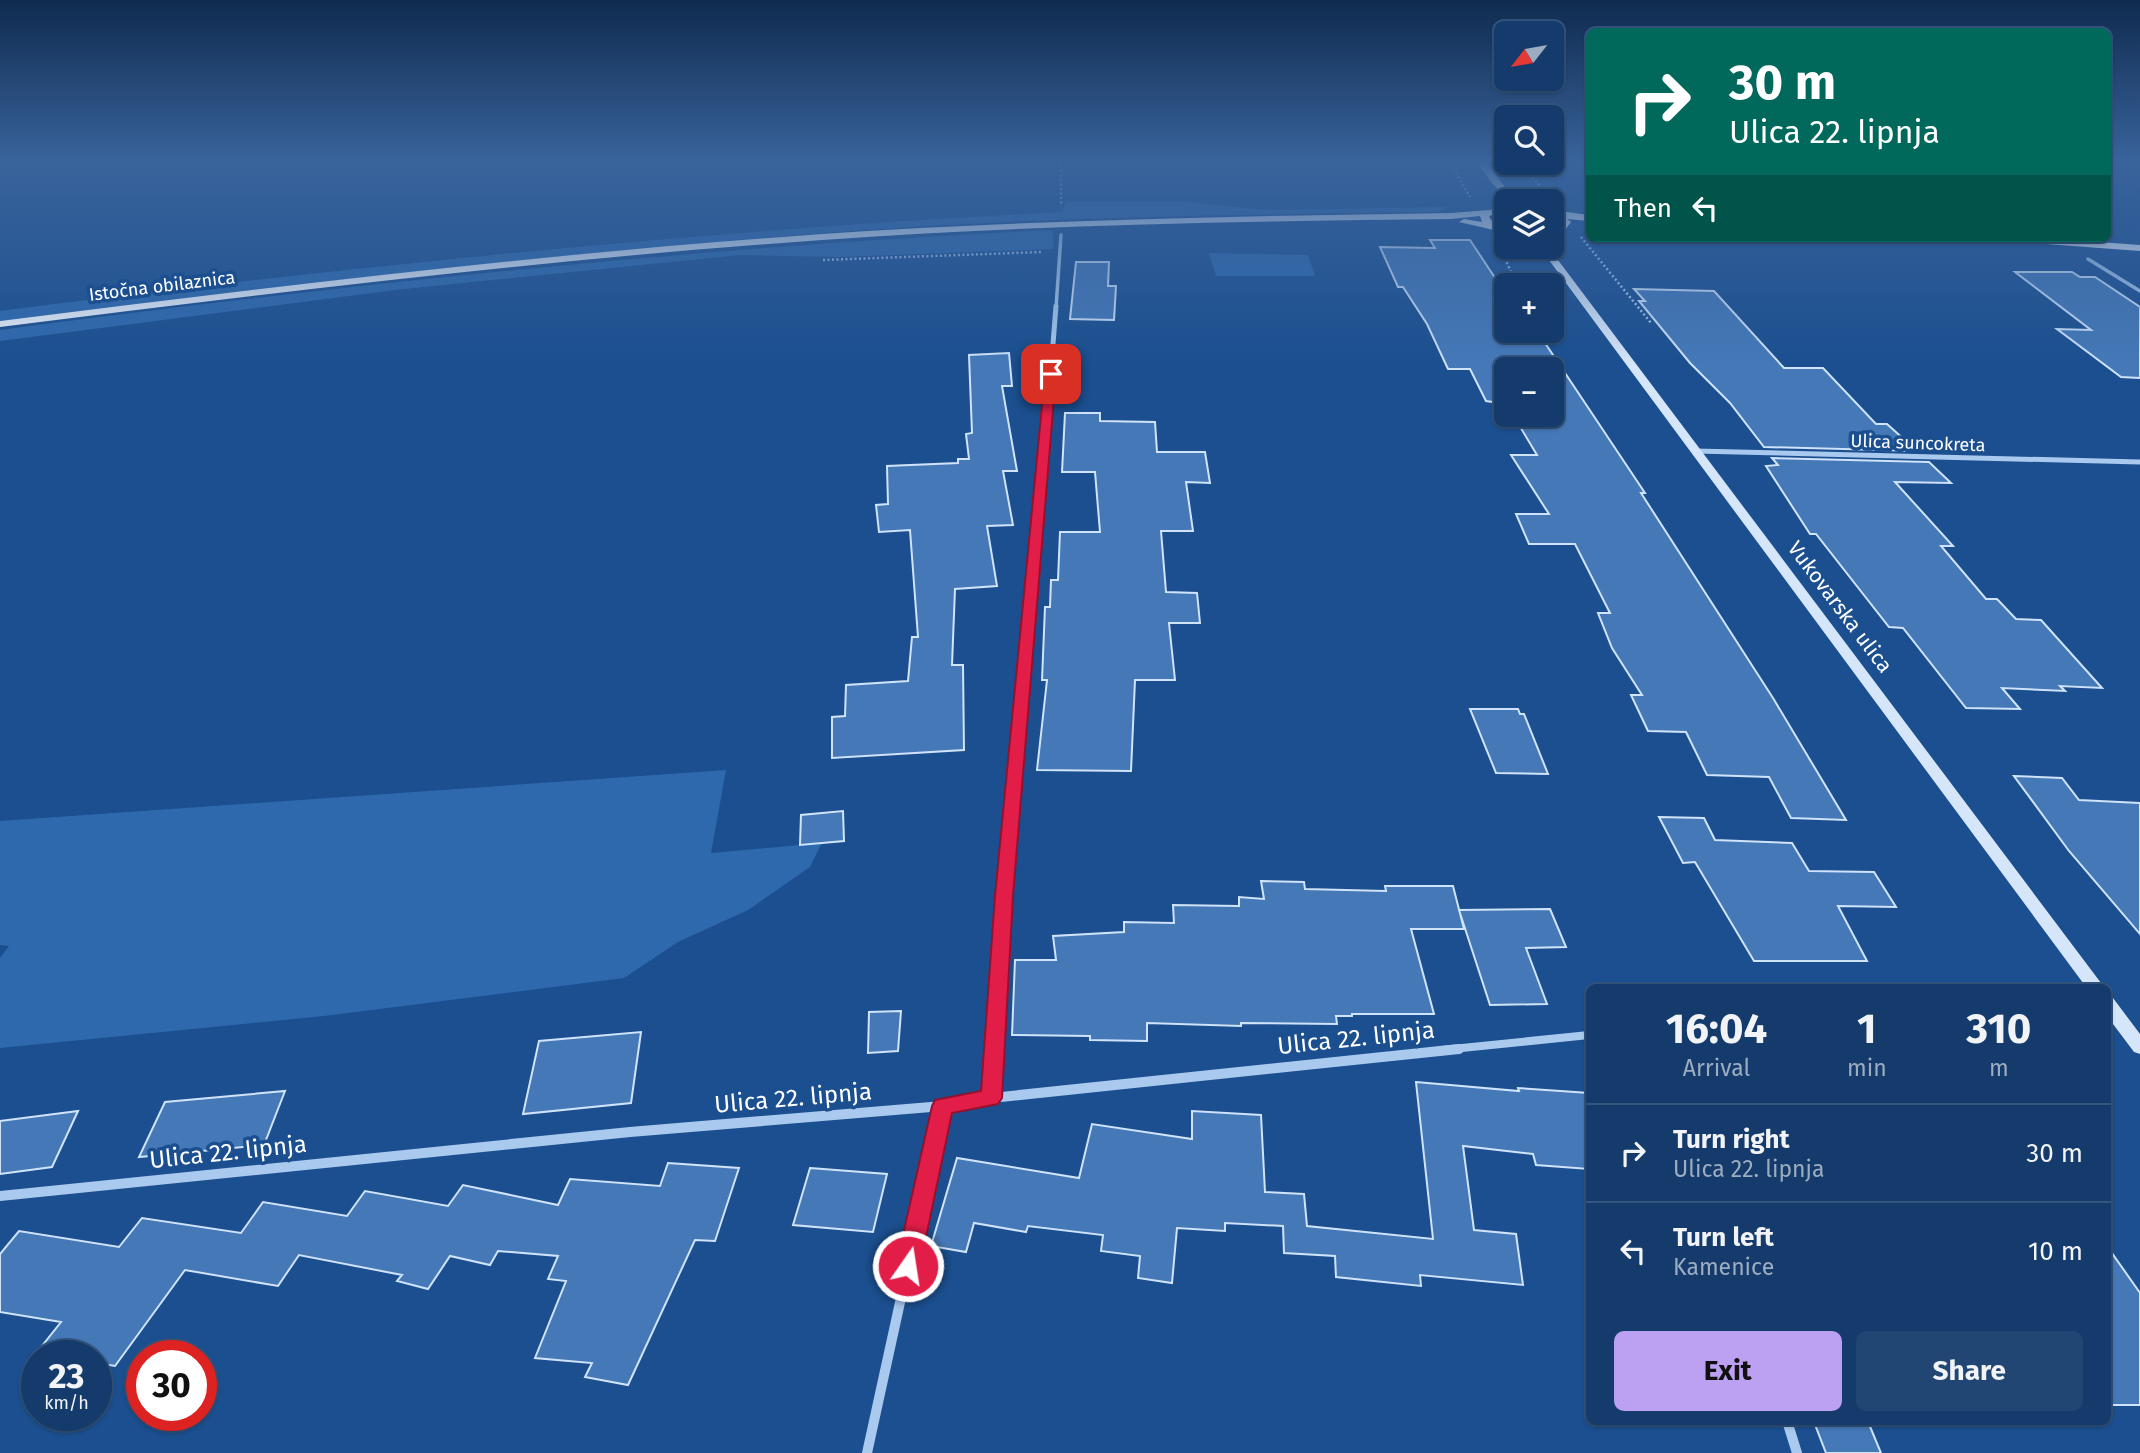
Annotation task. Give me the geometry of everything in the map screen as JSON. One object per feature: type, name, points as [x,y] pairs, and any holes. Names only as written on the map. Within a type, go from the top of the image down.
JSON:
[{"type":"main road","name":"Istočna obilaznica","points":[[0,324],[477,267],[822,237],[982,229]]},
{"type":"main road","points":[[1564,230],[1586,229]]},
{"type":"main road","points":[[2060,242],[2140,248]]},
{"type":"main road","name":"Vukovarska ulica","points":[[1552,259],[2093,984]]},
{"type":"main road","points":[[2115,1024],[2140,1047]]},
{"type":"street","points":[[991,1098],[1004,896],[1039,524],[1060,235]]},
{"type":"street","points":[[2088,259],[2140,291]]},
{"type":"street","name":"Ulica suncokreta","points":[[1695,451],[2140,462]]},
{"type":"street","name":"Ulica 22. lipnja","points":[[0,1196],[630,1132],[943,1106],[991,1098],[1586,1035]]},
{"type":"street","points":[[867,1453],[943,1106]]},
{"type":"street","points":[[1788,1425],[1797,1453]]},
{"type":"path","points":[[1586,230],[1581,237],[1651,323]]},
{"type":"shaded area","points":[[796,229],[885,229],[627,250],[418,271],[0,321],[0,311],[265,279],[530,251]]},
{"type":"shaded area","points":[[1052,230],[1054,249],[839,257],[740,255],[395,290],[0,341],[0,330],[262,297],[525,269],[788,246]]},
{"type":"shaded area","points":[[1209,253],[1308,255],[1315,276],[1216,276]]},
{"type":"shaded area","points":[[726,770],[711,853],[822,843],[810,867],[748,910],[678,942],[624,978],[324,1016],[0,1048],[0,958],[9,946],[0,945],[0,821]]},
{"type":"building","points":[[1430,240],[1470,240],[1494,276],[1494,343],[1545,343],[1554,357],[1494,357],[1494,402],[1486,401],[1470,369],[1448,369],[1427,324],[1403,287],[1398,287],[1380,247],[1435,248]]},
{"type":"building","points":[[1076,262],[1109,262],[1108,286],[1116,286],[1114,320],[1070,319]]},
{"type":"building","points":[[2015,272],[2072,272],[2080,277],[2095,277],[2140,307],[2140,378],[2121,377],[2057,329],[2091,330]]},
{"type":"building","points":[[1634,289],[1714,291],[1784,368],[1823,368],[1876,424],[1887,424],[1917,451],[1764,447],[1730,403],[1690,363],[1639,301],[1645,301]]},
{"type":"building","points":[[1009,353],[1012,386],[1002,386],[1017,471],[1003,471],[1013,525],[987,526],[997,586],[955,589],[952,665],[963,665],[964,750],[832,758],[832,717],[845,716],[846,685],[908,681],[912,637],[918,637],[910,530],[879,532],[876,505],[888,504],[887,466],[958,463],[958,459],[969,459],[966,434],[972,433],[969,355]]},
{"type":"building","points":[[1564,372],[1645,493],[1641,493],[1773,698],[1846,820],[1791,818],[1769,777],[1707,775],[1686,732],[1648,731],[1631,695],[1642,695],[1612,648],[1598,613],[1610,613],[1575,544],[1529,544],[1516,514],[1549,514],[1511,455],[1537,455],[1520,427],[1564,427]]},
{"type":"building","points":[[1065,413],[1100,413],[1100,421],[1155,422],[1157,452],[1205,452],[1210,483],[1186,482],[1193,531],[1161,531],[1166,592],[1197,593],[1200,623],[1169,623],[1175,680],[1135,680],[1131,771],[1037,770],[1047,680],[1042,680],[1045,607],[1050,607],[1051,580],[1058,580],[1060,532],[1100,532],[1095,472],[1062,472]]},
{"type":"building","points":[[1772,458],[1929,462],[1951,483],[1895,482],[1953,546],[1941,546],[1986,599],[1997,599],[2016,619],[2041,620],[2102,688],[2060,686],[2065,691],[2002,688],[2020,709],[1966,708],[1903,628],[1889,627],[1816,534],[1810,534],[1766,466],[1778,465]]},
{"type":"building","points":[[1470,709],[1518,709],[1520,714],[1524,714],[1548,774],[1496,773]]},
{"type":"building","points":[[2014,776],[2062,778],[2079,800],[2140,803],[2140,934],[2069,851]]},
{"type":"building","points":[[843,811],[844,841],[800,845],[801,815]]},
{"type":"building","points":[[1659,817],[1704,818],[1715,840],[1792,843],[1809,871],[1874,872],[1896,907],[1838,906],[1867,961],[1754,961],[1695,862],[1683,863]]},
{"type":"building","points":[[1261,881],[1304,882],[1305,889],[1386,891],[1385,886],[1453,886],[1464,929],[1411,929],[1434,1014],[1352,1014],[1336,1016],[1337,1024],[1241,1023],[1241,1026],[1147,1023],[1147,1041],[1090,1040],[1090,1036],[1012,1035],[1015,960],[1056,960],[1053,936],[1124,932],[1124,922],[1174,923],[1173,905],[1239,906],[1239,897],[1264,899]]},
{"type":"building","points":[[1550,909],[1566,947],[1526,948],[1547,1004],[1490,1005],[1459,910]]},
{"type":"building","points":[[901,1011],[898,1051],[868,1053],[869,1012]]},
{"type":"building","points":[[641,1032],[631,1103],[523,1114],[539,1041]]},
{"type":"building","points":[[1416,1082],[1519,1091],[1518,1088],[1586,1093],[1586,1169],[1536,1165],[1533,1154],[1463,1146],[1474,1230],[1516,1234],[1523,1285],[1420,1275],[1421,1286],[1336,1277],[1335,1256],[1284,1253],[1283,1226],[1225,1223],[1225,1231],[1177,1228],[1172,1283],[1138,1278],[1140,1256],[1101,1251],[1103,1235],[1028,1226],[1026,1232],[974,1223],[966,1252],[931,1246],[957,1158],[1079,1178],[1092,1124],[1192,1139],[1192,1111],[1261,1115],[1265,1192],[1304,1194],[1307,1226],[1433,1239]]},
{"type":"building","points":[[285,1091],[264,1145],[139,1157],[165,1102]]},
{"type":"building","points":[[78,1111],[52,1167],[0,1174],[0,1121]]},
{"type":"building","points":[[668,1163],[739,1168],[715,1241],[695,1240],[628,1385],[585,1377],[592,1363],[535,1358],[566,1281],[548,1279],[558,1256],[498,1251],[490,1265],[450,1256],[428,1289],[397,1281],[402,1275],[299,1255],[278,1286],[185,1270],[134,1340],[126,1340],[126,1351],[115,1366],[112,1366],[112,1340],[47,1340],[61,1322],[0,1312],[0,1254],[19,1231],[119,1247],[142,1218],[241,1233],[263,1202],[347,1216],[365,1191],[448,1206],[463,1185],[558,1205],[570,1179],[660,1186]]},
{"type":"building","points":[[810,1168],[887,1174],[873,1232],[793,1225]]},
{"type":"building","points":[[2111,1252],[2140,1293],[2140,1405],[2111,1405]]},
{"type":"building","points":[[1815,1425],[1869,1425],[1881,1453],[1826,1453]]},
{"type":"route","points":[[908,1266],[943,1106],[991,1098],[1004,896],[1051,374]]}]
